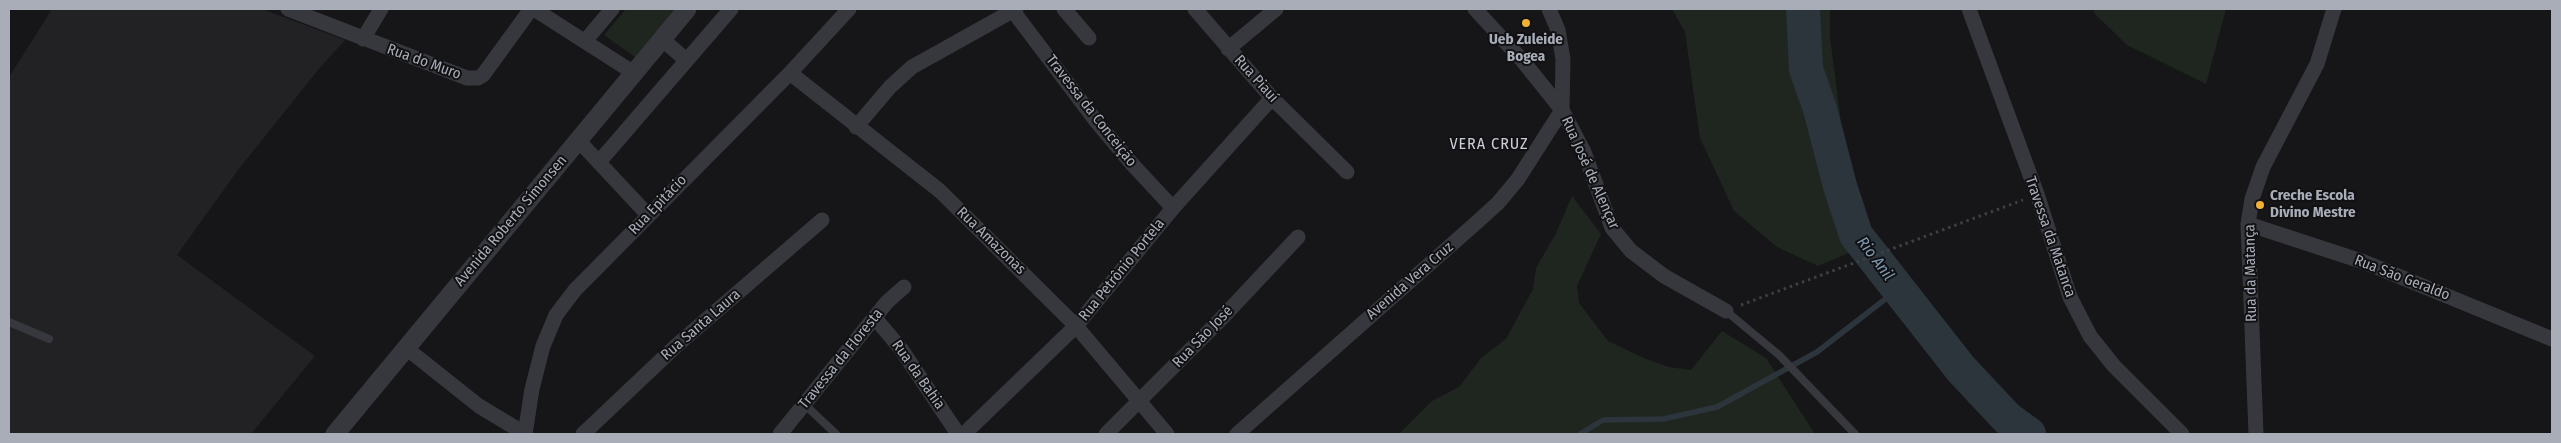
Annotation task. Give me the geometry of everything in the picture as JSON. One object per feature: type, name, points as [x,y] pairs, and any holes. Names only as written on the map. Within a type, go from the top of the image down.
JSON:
[{"type":"street","name":"Rua do Muro","points":[[288,9],[467,78],[478,78],[488,69],[532,9]]},
{"type":"street","points":[[363,39],[381,9]]},
{"type":"street","points":[[532,9],[586,40],[634,73]]},
{"type":"street","points":[[586,40],[612,9]]},
{"type":"street","name":"Avenida Roberto Símonsen","points":[[335,434],[686,9]]},
{"type":"street","points":[[599,162],[731,9]]},
{"type":"street","name":"Rua Epitácio","points":[[524,434],[532,389],[543,346],[556,316],[575,290],[790,73],[849,9]]},
{"type":"street","points":[[1064,9],[1089,38]]},
{"type":"street","name":"Rua Piauí","points":[[1195,9],[1272,98],[1347,172]]},
{"type":"street","points":[[1228,49],[1276,9]]},
{"type":"street","points":[[1550,9],[1558,30],[1563,59],[1562,110]]},
{"type":"street","name":"Travessa da Matanca","points":[[1969,9],[2037,194],[2070,298],[2090,336],[2114,366],[2182,434]]},
{"type":"street","name":"Rua da Matança","points":[[2256,434],[2248,224],[2256,182],[2317,64],[2334,9]]},
{"type":"street","points":[[856,127],[890,87],[912,67],[1014,10]]},
{"type":"street","name":"Travessa da Conceição","points":[[1014,10],[1096,121],[1132,164],[1173,208]]},
{"type":"street","name":"Rua José de Alençar","points":[[1482,11],[1562,110],[1584,152],[1612,228],[1631,251],[1664,276],[1726,311]]},
{"type":"street","points":[[662,39],[686,60]]},
{"type":"street","name":"Rua Amazonas","points":[[790,73],[856,127],[940,191],[1076,326],[1167,434]]},
{"type":"street","name":"Rua Petrônio Portela","points":[[964,434],[1076,326],[1173,208],[1272,98]]},
{"type":"street","name":"Avenida Vera Cruz","points":[[1237,434],[1498,203],[1518,179],[1562,110]]},
{"type":"street","points":[[578,140],[648,215]]},
{"type":"street","name":"Rua Santa Laura","points":[[583,434],[677,345],[822,220]]},
{"type":"street","name":"Rua São Geraldo","points":[[2248,224],[2364,262],[2552,338]]},
{"type":"street","name":"Rua São José","points":[[1106,434],[1140,402],[1298,237]]},
{"type":"street","name":"Travessa da Floresta","points":[[780,434],[887,302],[904,287]]},
{"type":"street","name":"Rua da Bahia","points":[[875,318],[901,349],[958,434]]},
{"type":"street","points":[[406,348],[479,406],[524,434]]},
{"type":"lane","points":[[1726,311],[1779,355],[1855,434]]},
{"type":"lane","points":[[9,322],[49,339]]},
{"type":"lane","points":[[804,404],[836,434]]},
{"type":"path","points":[[1726,311],[2037,194]]},
{"type":"shaded area","points":[[52,9],[262,9],[345,40],[318,70],[238,170],[177,255],[315,356],[251,434],[9,434],[9,77]]},
{"type":"shaded area","points":[[626,9],[675,9],[635,57],[604,35]]},
{"type":"shaded area","points":[[1672,9],[1830,9],[1830,37],[1842,130],[1863,221],[1863,247],[1818,266],[1777,247],[1734,211],[1700,138],[1685,32]]},
{"type":"shaded area","points":[[2093,9],[2226,9],[2206,84],[2127,45],[2095,14]]},
{"type":"shaded area","points":[[1572,196],[1601,234],[1577,286],[1579,303],[1608,341],[1644,358],[1669,367],[1691,370],[1722,331],[1766,358],[1815,434],[1399,434],[1432,401],[1459,387],[1482,357],[1506,339],[1533,289],[1536,268],[1556,233]]},
{"type":"waterway","name":"Rio Anil","points":[[1803,9],[1806,69],[1820,109],[1840,186],[1856,235],[1961,369],[2007,418],[2029,434]]},
{"type":"waterway","points":[[1580,434],[1603,420],[1663,419],[1717,407],[1817,352],[1897,290]]},
{"type":"place","name":"Ueb Zuleide Bogea","points":[[1526,23]]},
{"type":"place","name":"Creche Escola Divino Mestre","points":[[2260,205]]},
{"type":"district","name":"VERA CRUZ","points":[[1489,145]]}]
